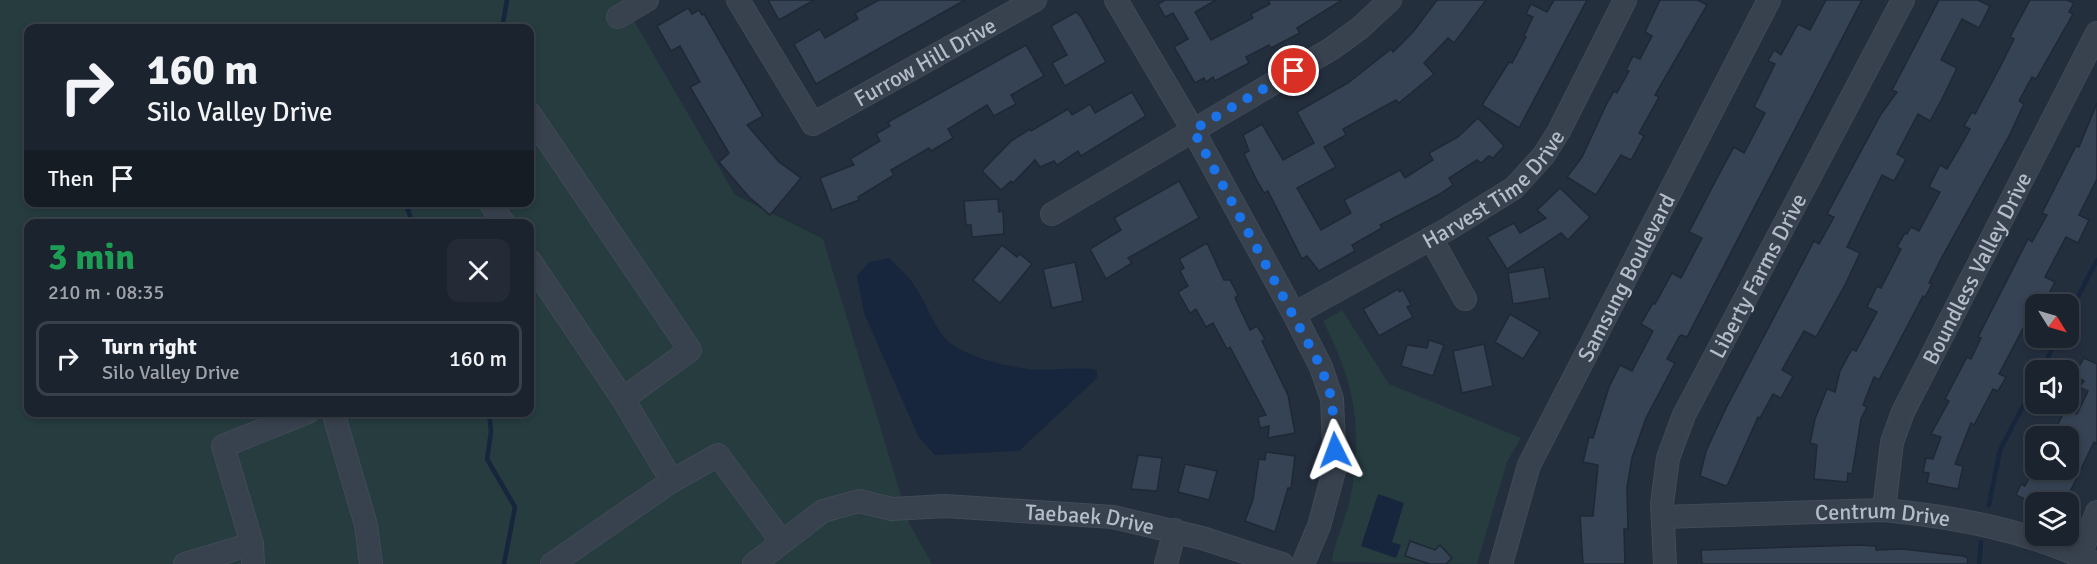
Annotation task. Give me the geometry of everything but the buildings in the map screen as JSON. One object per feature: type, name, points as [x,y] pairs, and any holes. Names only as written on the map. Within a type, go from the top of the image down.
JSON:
[{"type":"street","points":[[618,17],[647,0]]},
{"type":"street","name":"Furrow Hill Drive","points":[[738,0],[813,124],[1035,0]]},
{"type":"street","points":[[1116,0],[1193,130],[1294,314],[1321,367],[1332,399],[1336,433],[1335,466],[1329,495],[1303,564]]},
{"type":"street","points":[[1052,214],[1331,49],[1390,0]]},
{"type":"street","name":"Harvest Time Drive","points":[[1294,314],[1431,238],[1514,188],[1544,155],[1559,131],[1625,0]]},
{"type":"street","name":"Samsung Boulevard","points":[[1500,564],[1529,465],[1769,0]]},
{"type":"street","name":"Liberty Farms Drive","points":[[1665,564],[1663,517],[1668,458],[1684,415],[1903,0]]},
{"type":"street","name":"Boundless Valley Drive","points":[[1884,510],[1892,442],[1903,412],[2097,33]]},
{"type":"street","points":[[534,120],[690,350],[623,399]]},
{"type":"street","points":[[1431,238],[1465,299]]},
{"type":"street","points":[[534,267],[623,399],[672,480]]},
{"type":"street","points":[[185,564],[252,554],[223,446],[296,417]]},
{"type":"street","points":[[334,417],[366,525],[371,564]]},
{"type":"street","points":[[552,564],[672,480],[718,455],[782,542]]},
{"type":"street","name":"Taebaek Drive","points":[[754,564],[823,511],[859,501],[892,509],[945,506],[1113,517],[1175,530],[1282,564]]},
{"type":"street","name":"Centrum Drive","points":[[1663,517],[1884,510],[1970,521],[2089,560]]},
{"type":"street","points":[[2089,560],[2097,512]]},
{"type":"street","points":[[1166,564],[1175,530]]},
{"type":"green space","points":[[0,0],[622,0],[735,195],[823,239],[910,525],[932,564],[0,564]]},
{"type":"green space","points":[[1342,310],[1389,384],[1521,438],[1507,462],[1477,564],[1332,562],[1349,504],[1356,454],[1354,410],[1350,388],[1323,321]]},
{"type":"water","points":[[889,258],[912,281],[944,337],[961,350],[996,363],[1028,369],[1097,370],[1097,378],[1019,451],[935,455],[919,438],[864,313],[857,276],[869,262]]},
{"type":"water","points":[[1378,494],[1404,503],[1392,542],[1401,545],[1396,558],[1361,546]]},
{"type":"waterway","points":[[503,24],[507,0]]},
{"type":"waterway","points":[[407,207],[411,219]]},
{"type":"waterway","points":[[2079,295],[2097,260]]},
{"type":"waterway","points":[[2046,360],[2053,348]]},
{"type":"waterway","points":[[1989,505],[2000,450],[2025,402]]},
{"type":"waterway","points":[[490,417],[491,432],[487,459],[515,507],[504,564]]},
{"type":"waterway","points":[[1979,564],[1981,542]]},
{"type":"route","points":[[1294,71],[1193,130],[1321,367],[1332,399],[1336,433],[1335,450]]}]
